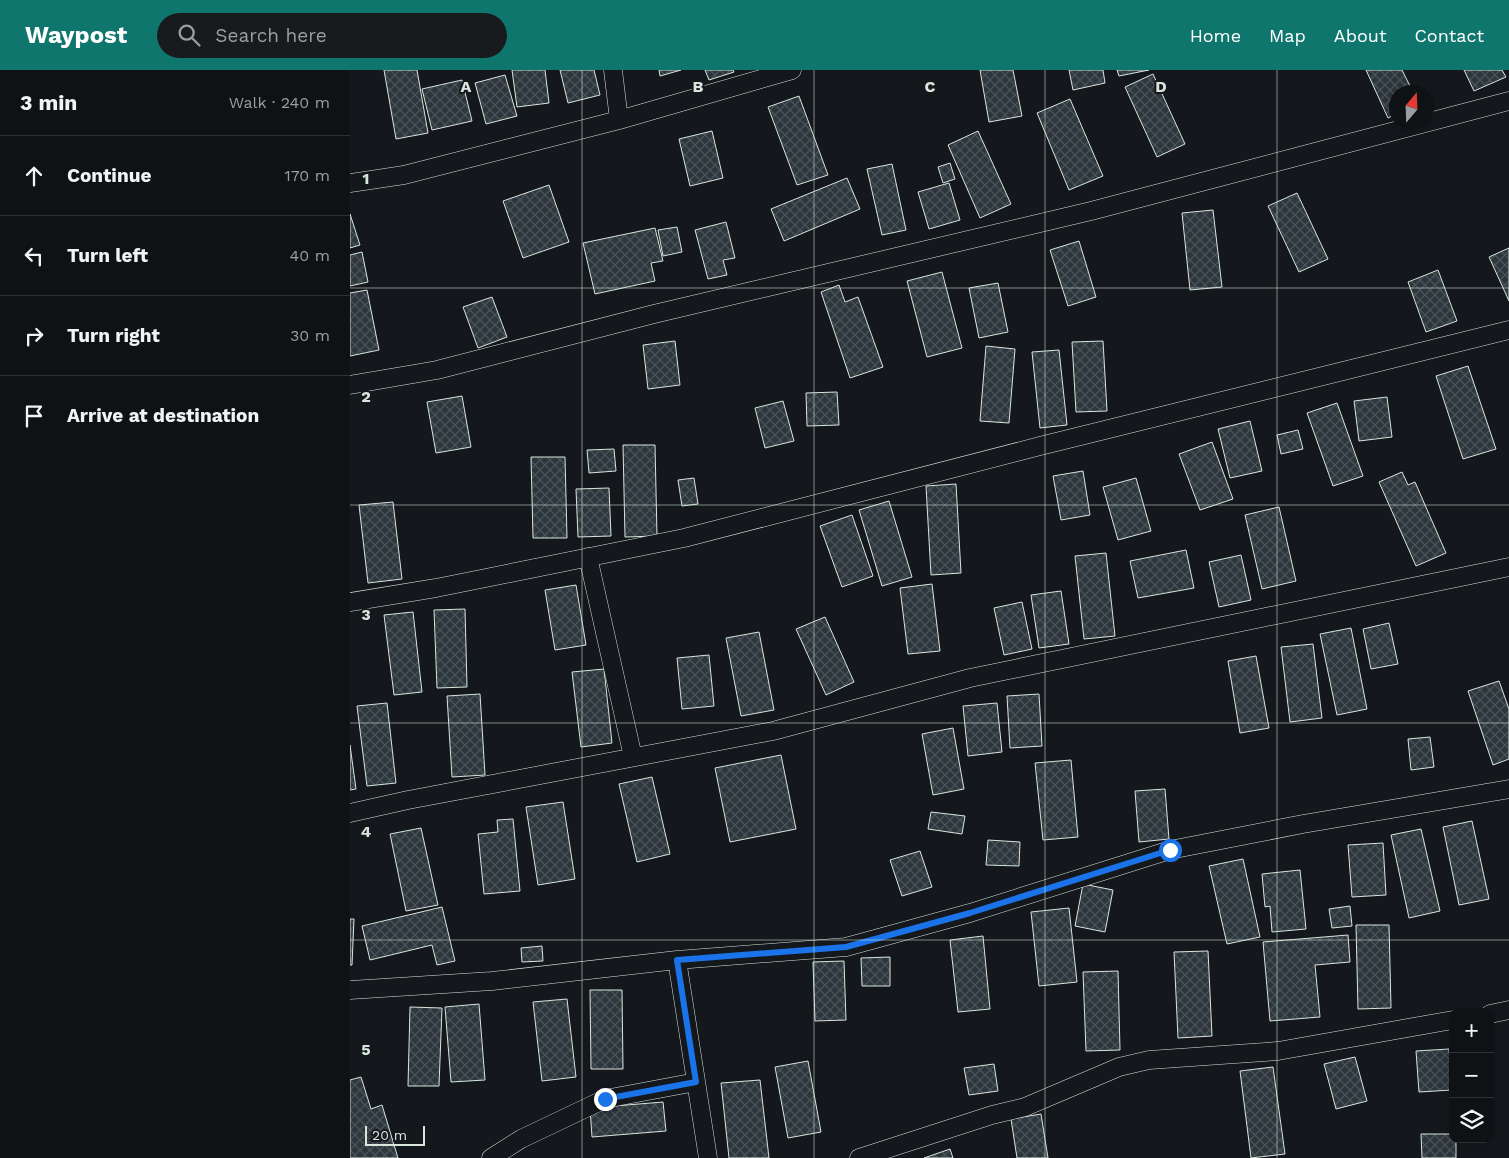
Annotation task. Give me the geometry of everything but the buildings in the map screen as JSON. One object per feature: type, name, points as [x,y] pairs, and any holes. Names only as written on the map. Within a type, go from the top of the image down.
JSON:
[{"type":"street","points":[[614,70],[619,120]]},
{"type":"street","points":[[350,183],[404,175],[619,120],[792,70]]},
{"type":"street","points":[[350,385],[437,370],[664,312],[1091,211],[1509,101]]},
{"type":"street","points":[[350,602],[436,588],[684,538],[1040,446],[1509,330]]},
{"type":"street","points":[[588,557],[633,757]]},
{"type":"street","points":[[350,813],[773,731],[970,678],[1509,567]]},
{"type":"street","points":[[350,990],[492,981],[677,960],[846,947],[970,913],[1170,850],[1303,824],[1509,789]]},
{"type":"street","points":[[677,960],[708,1158]]},
{"type":"street","points":[[1494,1013],[1509,1010]]},
{"type":"street","points":[[859,1158],[992,1115],[1025,1107],[1119,1066],[1149,1060],[1278,1051],[1449,1021]]},
{"type":"street","points":[[492,1158],[520,1140],[605,1099],[696,1082]]},
{"type":"route","points":[[605,1099],[696,1082],[677,960],[846,947],[970,913],[1170,850]]}]
